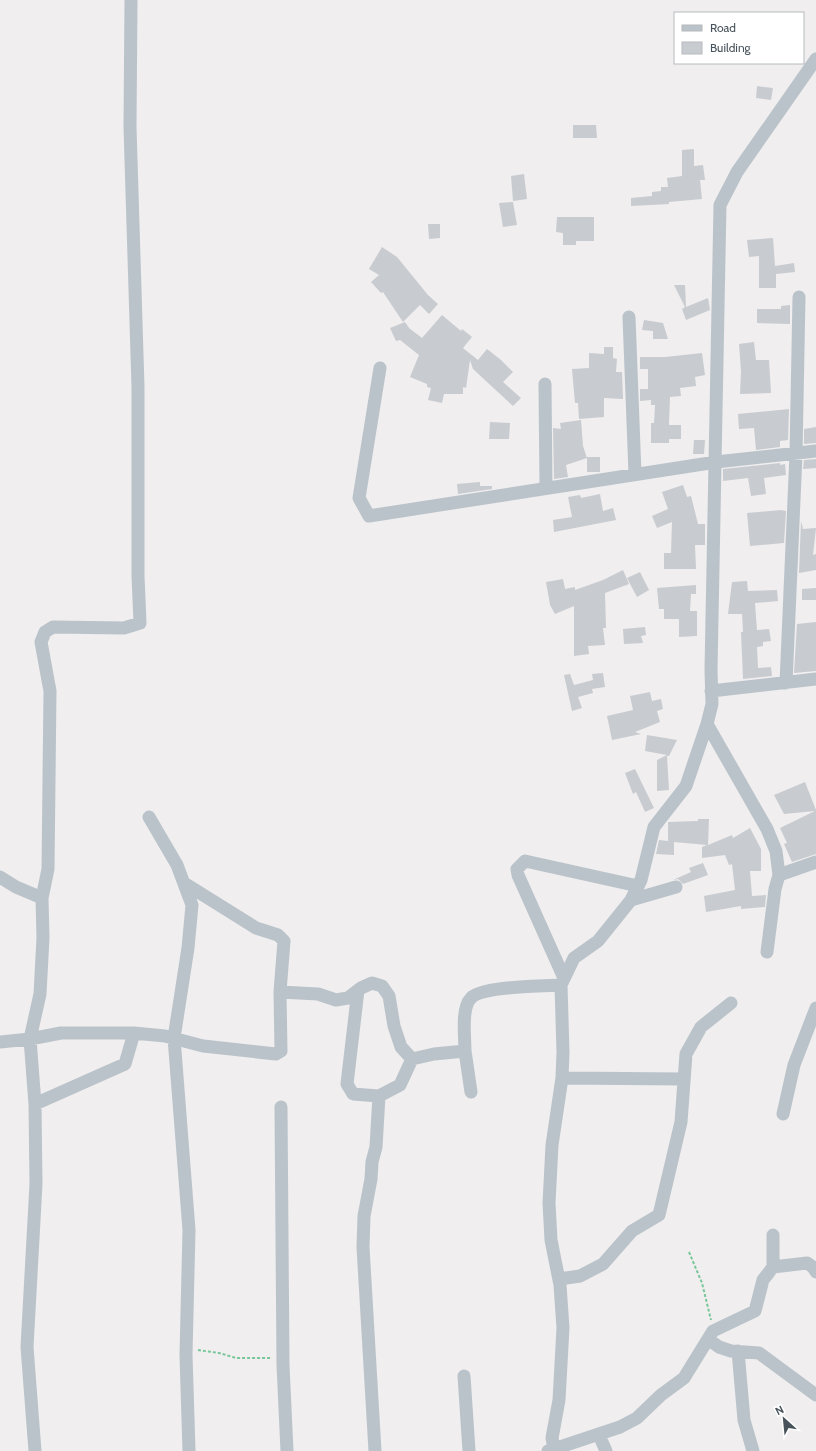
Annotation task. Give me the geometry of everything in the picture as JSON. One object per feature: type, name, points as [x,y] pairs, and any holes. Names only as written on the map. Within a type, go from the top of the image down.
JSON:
[{"type":"street","points":[[35,1451],[27,1347],[36,1184],[35,1104],[30,1039],[40,994],[43,938],[42,898],[48,869],[50,690],[41,642],[45,632],[53,627],[124,628],[140,623],[138,576],[138,387],[130,127],[131,0]]},
{"type":"street","points":[[563,982],[574,958],[598,941],[631,900],[638,886],[654,827],[686,786],[707,724],[712,704],[711,691],[720,205],[737,172],[816,59]]},
{"type":"street","points":[[786,683],[796,454],[799,296]]},
{"type":"street","points":[[629,317],[636,474]]},
{"type":"street","points":[[380,368],[359,498],[369,516],[716,462],[816,451]]},
{"type":"street","points":[[546,384],[546,488]]},
{"type":"street","points":[[711,691],[816,679]]},
{"type":"street","points":[[707,724],[767,829],[776,851],[779,875],[775,889],[767,952]]},
{"type":"street","points":[[149,817],[164,840],[177,865],[192,906],[188,948],[174,1038],[189,1230],[186,1349],[189,1451]]},
{"type":"street","points":[[638,886],[525,861],[517,869],[518,875],[563,982],[562,1078],[552,1145],[549,1203],[551,1240],[559,1279],[563,1328],[559,1400],[552,1438],[552,1450],[600,1435],[637,1418],[661,1395],[684,1378],[711,1335],[755,1310],[762,1280],[773,1267],[773,1235]]},
{"type":"street","points":[[779,875],[816,862]]},
{"type":"street","points":[[0,878],[16,888],[42,898]]},
{"type":"street","points":[[0,1042],[30,1039],[61,1033],[134,1033],[174,1038],[203,1046],[276,1054],[281,1051],[280,992],[284,941],[278,935],[256,928],[184,883]]},
{"type":"street","points":[[631,900],[676,887]]},
{"type":"street","points":[[471,1092],[465,1051],[465,1013],[471,998],[484,991],[563,982]]},
{"type":"street","points":[[280,992],[318,994],[336,1000],[348,998],[358,990],[372,983],[382,986],[389,996],[394,1026],[401,1047],[412,1059]]},
{"type":"street","points":[[358,990],[347,1084],[353,1094],[379,1096],[400,1085],[412,1059]]},
{"type":"street","points":[[559,1279],[580,1276],[603,1264],[632,1231],[659,1215],[681,1122],[686,1054],[701,1027],[731,1003]]},
{"type":"street","points":[[783,1114],[794,1065],[816,1008]]},
{"type":"street","points":[[35,1104],[125,1064],[134,1033]]},
{"type":"street","points":[[412,1059],[434,1054],[465,1051]]},
{"type":"street","points":[[562,1078],[684,1079]]},
{"type":"street","points":[[375,1451],[363,1247],[364,1216],[371,1180],[372,1162],[376,1147],[379,1096]]},
{"type":"street","points":[[280,1107],[283,1358],[287,1451]]},
{"type":"street","points":[[773,1267],[807,1263],[816,1272]]},
{"type":"street","points":[[711,1335],[719,1347],[738,1352],[759,1353],[816,1395]]},
{"type":"street","points":[[738,1352],[744,1420],[753,1451]]},
{"type":"street","points":[[464,1376],[469,1451]]},
{"type":"street","points":[[600,1435],[606,1451]]},
{"type":"path","points":[[689,1252],[702,1283],[711,1335]]},
{"type":"path","points":[[186,1349],[219,1352],[236,1358],[283,1358]]},
{"type":"building","points":[[757,86],[773,88],[771,100],[756,98]]},
{"type":"building","points":[[573,125],[596,125],[597,138],[573,138]]},
{"type":"building","points":[[694,149],[694,166],[703,165],[705,180],[700,180],[702,199],[669,202],[669,204],[631,206],[631,198],[652,196],[652,192],[661,191],[661,187],[668,187],[667,178],[682,176],[682,150]]},
{"type":"building","points":[[524,174],[527,199],[513,201],[511,176]]},
{"type":"building","points":[[513,202],[517,225],[503,227],[499,203]]},
{"type":"building","points":[[557,217],[594,217],[594,241],[576,241],[576,245],[563,245],[563,233],[556,232]]},
{"type":"building","points":[[428,224],[440,224],[440,238],[429,239]]},
{"type":"building","points":[[773,238],[775,266],[794,263],[795,272],[776,274],[776,288],[759,288],[759,256],[749,257],[747,240]]},
{"type":"building","points":[[382,247],[397,257],[428,295],[438,304],[429,314],[420,305],[403,322],[383,292],[381,293],[371,282],[379,275],[369,269]]},
{"type":"building","points":[[674,285],[685,285],[686,307],[708,298],[710,310],[686,320],[682,309],[685,307]]},
{"type":"building","points":[[790,305],[790,324],[757,323],[757,309],[781,309],[781,306]]},
{"type":"building","points":[[442,315],[461,331],[462,329],[472,337],[463,348],[478,360],[487,349],[513,372],[503,382],[521,398],[513,406],[473,369],[470,360],[466,388],[463,387],[463,394],[444,394],[442,403],[428,400],[431,388],[427,387],[427,384],[410,377],[419,355],[400,340],[396,341],[390,328],[405,322],[409,328],[422,338]]},
{"type":"building","points":[[644,320],[663,323],[668,339],[653,339],[653,331],[642,330]]},
{"type":"building","points":[[754,342],[756,360],[769,360],[771,393],[740,394],[741,372],[739,344]]},
{"type":"building","points":[[604,347],[613,347],[613,358],[617,359],[616,372],[622,372],[623,399],[604,398],[604,417],[579,419],[578,403],[575,403],[572,369],[589,368],[589,353],[604,354]]},
{"type":"building","points":[[702,353],[705,375],[695,377],[696,386],[680,388],[681,396],[670,397],[669,425],[681,425],[681,439],[669,439],[669,443],[651,443],[651,423],[654,423],[655,405],[651,405],[651,400],[640,401],[640,389],[648,389],[648,369],[640,369],[640,357],[665,357]]},
{"type":"building","points":[[789,409],[788,440],[780,441],[780,447],[756,450],[754,428],[739,429],[738,414]]},
{"type":"building","points":[[581,420],[583,446],[587,458],[566,465],[568,477],[554,479],[553,428],[561,429],[560,423]]},
{"type":"building","points":[[490,422],[510,423],[509,439],[489,439]]},
{"type":"building","points":[[816,427],[816,443],[804,444],[804,429]]},
{"type":"building","points":[[694,440],[705,440],[704,454],[693,454]]},
{"type":"building","points":[[587,457],[600,457],[600,472],[587,472]]},
{"type":"building","points":[[816,459],[816,468],[803,469],[804,460]]},
{"type":"building","points":[[780,463],[780,465],[785,464],[786,475],[764,478],[766,494],[751,496],[748,478],[723,481],[723,469]]},
{"type":"building","points":[[480,482],[480,486],[492,486],[492,489],[458,494],[457,484]]},
{"type":"building","points":[[683,485],[687,497],[691,496],[698,524],[705,524],[705,545],[695,545],[696,569],[664,569],[664,553],[671,553],[672,522],[657,528],[652,516],[668,509],[662,492]]},
{"type":"building","points":[[600,494],[603,511],[613,508],[616,520],[554,532],[553,520],[572,517],[568,497],[580,495],[581,498]]},
{"type":"building","points":[[781,510],[786,511],[784,543],[750,546],[747,513]]},
{"type":"building","points":[[801,521],[803,529],[816,528],[813,555],[816,554],[816,570],[799,573]]},
{"type":"building","points":[[623,570],[629,584],[605,593],[606,628],[603,628],[605,645],[588,646],[589,654],[574,656],[574,606],[555,614],[550,605],[546,582],[563,579],[565,589],[575,587],[575,590],[603,580]]},
{"type":"building","points":[[640,572],[649,590],[637,597],[627,578]]},
{"type":"building","points":[[747,581],[748,591],[777,590],[778,601],[755,603],[757,630],[769,629],[771,641],[763,642],[763,646],[757,647],[758,668],[771,667],[772,676],[743,679],[741,632],[743,632],[742,614],[728,614],[732,582]]},
{"type":"building","points":[[696,585],[696,594],[691,594],[690,611],[697,611],[697,636],[679,637],[679,619],[664,619],[664,609],[659,609],[657,588]]},
{"type":"building","points":[[816,588],[816,600],[802,600],[802,589]]},
{"type":"building","points":[[816,622],[816,671],[794,673],[797,624]]},
{"type":"building","points":[[645,627],[646,635],[641,636],[643,643],[624,644],[623,629]]},
{"type":"building","points":[[603,673],[605,687],[592,689],[593,693],[578,697],[582,708],[572,711],[564,675],[570,674],[574,685],[593,680],[592,674]]},
{"type":"building","points":[[650,692],[652,701],[661,699],[663,709],[657,711],[660,722],[635,732],[641,734],[612,740],[607,716],[633,710],[630,696]]},
{"type":"building","points":[[647,735],[677,740],[669,756],[667,756],[669,790],[657,791],[657,760],[667,755],[645,751]]},
{"type":"building","points":[[635,769],[654,808],[645,812],[636,792],[633,794],[625,773]]},
{"type":"building","points":[[805,782],[816,810],[816,854],[792,862],[784,844],[787,843],[780,828],[815,811],[784,814],[774,795]]},
{"type":"building","points":[[698,819],[709,819],[708,845],[732,835],[733,838],[750,828],[761,849],[761,871],[750,871],[752,896],[766,895],[765,907],[741,909],[741,906],[706,912],[704,896],[735,890],[732,864],[729,865],[725,855],[702,858],[702,847],[707,845],[674,842],[674,855],[656,854],[659,840],[668,841],[668,822],[698,821]]},
{"type":"building","points":[[703,863],[708,875],[683,884],[678,879],[673,880],[691,872],[689,868]]}]
